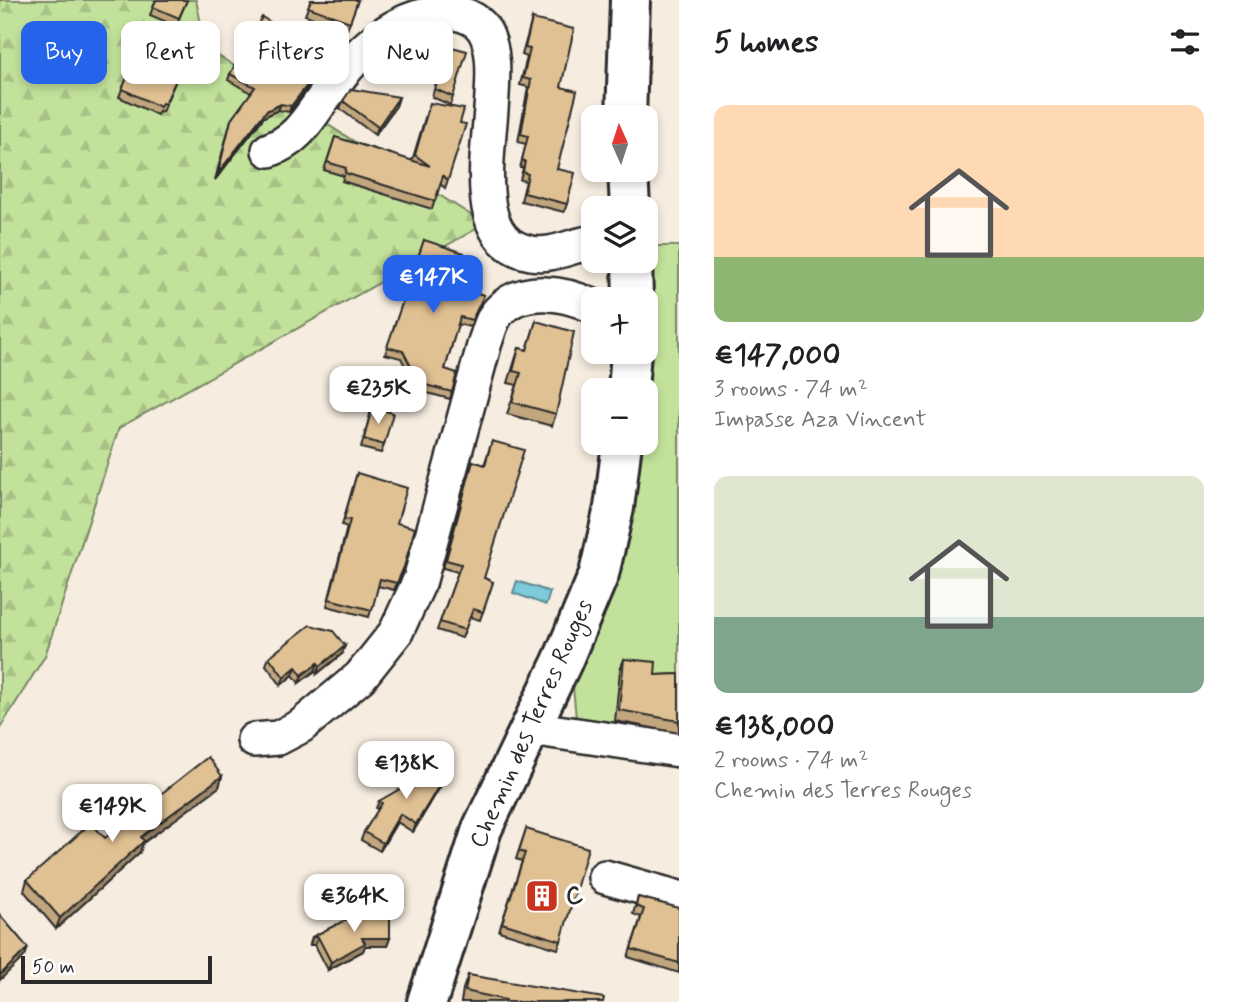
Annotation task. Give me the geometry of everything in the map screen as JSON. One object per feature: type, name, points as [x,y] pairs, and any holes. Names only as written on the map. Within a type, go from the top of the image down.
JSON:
[{"type":"main road","points":[[626,105],[630,0]]},
{"type":"main road","name":"Chemin des Terres Rouges","points":[[427,1002],[482,829],[562,662],[598,574],[609,534],[620,455]]},
{"type":"street","points":[[269,150],[292,139],[340,76],[390,29],[410,19],[434,13],[466,16],[482,26],[491,51],[487,187],[496,227],[516,247],[532,253],[555,252],[581,245]]},
{"type":"street","points":[[254,740],[278,737],[301,726],[359,677],[396,632],[420,580],[485,342],[498,312],[519,299],[542,293],[581,302]]},
{"type":"street","points":[[530,728],[679,750]]},
{"type":"street","points":[[605,877],[679,898]]},
{"type":"green space","points":[[0,0],[196,0],[200,21],[121,21],[121,84],[220,84],[220,57],[234,66],[234,84],[263,84],[485,224],[119,428],[45,656],[0,728]]},
{"type":"green space","points":[[658,246],[679,246],[679,734],[577,729],[571,665],[629,455],[658,455],[658,378],[646,378],[646,364],[658,364],[658,287],[646,287],[646,273],[658,273]]},
{"type":"water","points":[[517,581],[550,592],[546,605],[513,593]]},
{"type":"building","points":[[156,0],[187,0],[179,18],[153,7]]},
{"type":"building","points":[[311,0],[358,0],[350,22],[308,7]]},
{"type":"building","points":[[532,19],[574,29],[561,87],[577,91],[557,169],[575,173],[567,204],[524,193],[528,174],[523,172],[525,161],[522,160],[528,136],[521,134],[531,80],[523,78],[530,49],[525,48]]},
{"type":"building","points":[[453,47],[467,51],[453,97],[435,89],[437,84],[453,84]]},
{"type":"building","points":[[124,84],[174,84],[165,104],[162,103],[160,107],[122,89]]},
{"type":"building","points":[[249,84],[308,84],[291,106],[281,104],[266,111],[218,173],[231,120],[255,87]]},
{"type":"building","points":[[351,89],[399,97],[378,127],[343,101]]},
{"type":"building","points":[[430,103],[464,109],[460,123],[466,124],[448,180],[443,176],[435,201],[345,173],[346,168],[327,162],[335,137],[430,166],[415,155]]},
{"type":"building","points":[[424,240],[464,253],[453,287],[484,295],[472,320],[460,317],[445,369],[457,373],[452,392],[414,382],[416,376],[403,351],[387,347]]},
{"type":"building","points":[[536,321],[574,332],[556,414],[512,402],[521,373],[513,371],[519,348],[527,350]]},
{"type":"building","points":[[372,407],[393,413],[384,445],[364,439]]},
{"type":"building","points":[[492,441],[524,450],[484,578],[493,582],[483,612],[473,609],[465,630],[440,622],[461,564],[446,560],[473,461],[485,465]]},
{"type":"building","points":[[357,473],[407,488],[397,523],[415,528],[397,583],[380,579],[372,610],[329,599],[350,520],[344,519]]},
{"type":"building","points":[[310,625],[333,631],[345,646],[320,666],[318,663],[302,675],[296,667],[284,677],[269,657]]},
{"type":"building","points":[[624,659],[656,662],[655,675],[679,674],[679,721],[619,710]]},
{"type":"building","points":[[208,757],[222,776],[141,837],[144,841],[60,918],[27,880],[91,823],[105,838]]},
{"type":"building","points":[[421,759],[446,774],[416,824],[400,814],[383,843],[364,832],[382,803],[379,801],[405,786]]},
{"type":"building","name":"C","points":[[526,829],[588,848],[561,941],[502,923],[525,853],[519,851]]},
{"type":"building","points":[[638,897],[679,908],[679,963],[631,949],[644,909],[636,906]]},
{"type":"building","points":[[361,912],[390,916],[390,938],[362,938],[365,943],[331,962],[318,937],[312,937]]},
{"type":"building","points":[[0,915],[28,948],[0,975]]},
{"type":"building","points":[[468,975],[604,998],[603,1002],[506,1002],[465,991]]},
{"type":"place","name":"C","points":[[542,896]]}]
